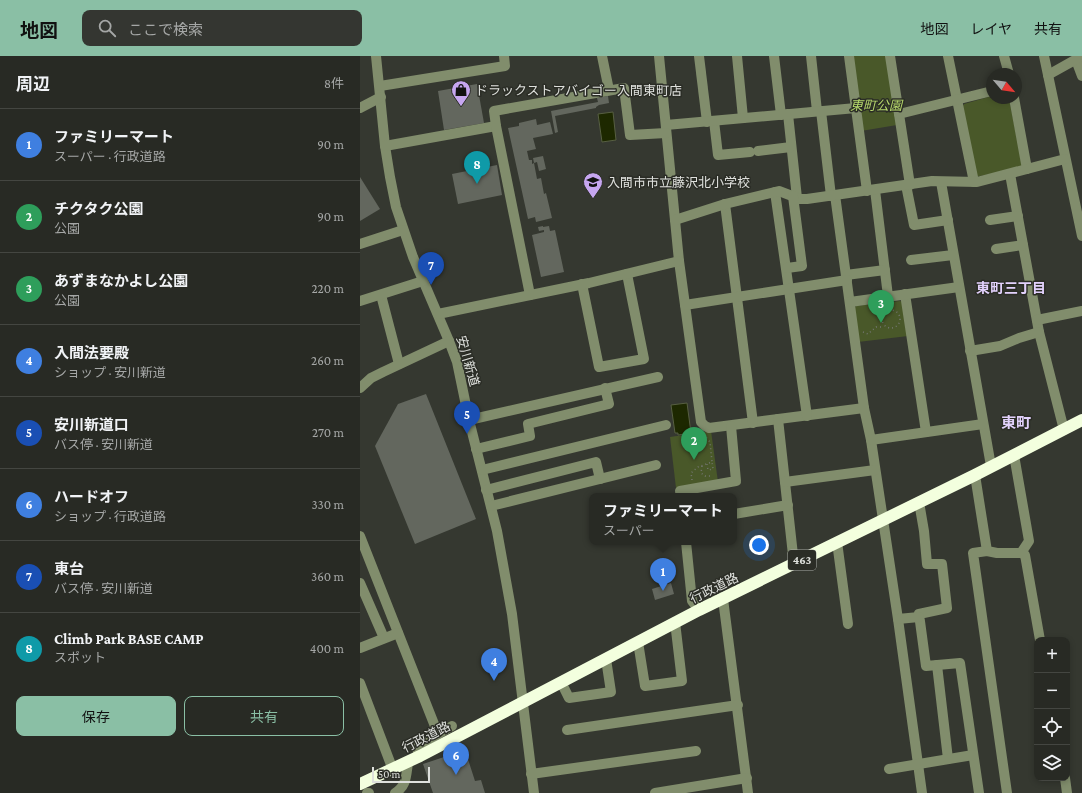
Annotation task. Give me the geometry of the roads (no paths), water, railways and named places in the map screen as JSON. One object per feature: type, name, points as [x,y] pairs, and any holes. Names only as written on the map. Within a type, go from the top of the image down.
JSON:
[{"type":"highway","name":"行政道路","points":[[360,784],[408,763],[698,610],[920,502],[1082,420]]},
{"type":"street","name":"安川新道","points":[[376,56],[385,146],[394,200],[403,230],[457,362],[469,420],[498,538],[510,601],[524,702],[534,793]]},
{"type":"street","points":[[380,86],[505,66],[504,56]]},
{"type":"street","points":[[602,56],[608,90]]},
{"type":"street","points":[[659,56],[678,261],[701,422],[709,428],[864,408]]},
{"type":"street","points":[[699,56],[710,121],[718,155],[791,147]]},
{"type":"street","points":[[736,56],[743,118]]},
{"type":"street","points":[[774,56],[791,147],[802,266],[787,268]]},
{"type":"street","points":[[811,56],[850,302],[864,408],[871,440],[898,619],[922,793]]},
{"type":"street","points":[[849,56],[856,108],[888,296]]},
{"type":"street","points":[[890,56],[914,225],[948,220]]},
{"type":"street","points":[[948,56],[974,182]]},
{"type":"street","points":[[1004,56],[1007,68]]},
{"type":"street","points":[[1044,56],[1082,234]]},
{"type":"street","points":[[1048,75],[1079,58],[1082,76]]},
{"type":"street","points":[[530,295],[494,111],[624,88],[630,135],[710,121],[856,108]]},
{"type":"street","points":[[899,114],[986,93]]},
{"type":"street","points":[[360,108],[381,97]]},
{"type":"street","points":[[1015,104],[1027,169]]},
{"type":"street","points":[[385,146],[496,126]]},
{"type":"street","points":[[675,220],[725,204],[779,191],[795,197],[807,199],[932,181],[974,182],[1065,159]]},
{"type":"street","points":[[1010,174],[1039,332],[1064,430]]},
{"type":"street","points":[[941,182],[991,466]]},
{"type":"street","points":[[775,192],[807,416]]},
{"type":"street","points":[[725,204],[753,423]]},
{"type":"street","points":[[990,220],[1018,216]]},
{"type":"street","points":[[360,244],[403,230]]},
{"type":"street","points":[[996,249],[1023,245]]},
{"type":"street","points":[[911,260],[953,255]]},
{"type":"street","points":[[438,314],[582,284],[678,261]]},
{"type":"street","points":[[685,305],[790,289],[884,270]]},
{"type":"street","points":[[582,284],[599,368],[644,359],[627,274]]},
{"type":"street","points":[[360,301],[423,281]]},
{"type":"street","points":[[850,302],[959,287]]},
{"type":"street","points":[[905,294],[926,432]]},
{"type":"street","points":[[381,295],[399,364]]},
{"type":"street","points":[[1037,320],[1082,311]]},
{"type":"street","points":[[970,351],[1000,346],[1039,332]]},
{"type":"street","points":[[360,388],[371,378],[449,341]]},
{"type":"street","points":[[469,420],[658,377]]},
{"type":"street","points":[[476,449],[530,436],[528,424],[609,404],[605,388]]},
{"type":"street","points":[[778,419],[794,564]]},
{"type":"street","points":[[871,440],[983,424]]},
{"type":"street","points":[[482,470],[666,425]]},
{"type":"street","points":[[680,493],[680,490],[736,481],[731,426]]},
{"type":"street","points":[[1014,455],[1029,541],[1022,553]]},
{"type":"street","points":[[486,490],[596,462],[600,479]]},
{"type":"street","points":[[491,506],[656,465]]},
{"type":"street","points":[[785,482],[875,470]]},
{"type":"street","points":[[975,474],[987,551]]},
{"type":"street","points":[[920,502],[927,564],[942,564],[947,608],[919,614],[926,666],[960,663],[979,793]]},
{"type":"street","points":[[737,514],[788,505]]},
{"type":"street","points":[[360,536],[438,734]]},
{"type":"street","points":[[838,542],[848,624]]},
{"type":"street","points":[[686,545],[692,601],[698,610]]},
{"type":"street","points":[[1007,793],[973,553],[987,551],[997,553],[1022,553]]},
{"type":"street","points":[[1022,553],[1025,555],[1039,637]]},
{"type":"street","points":[[360,583],[384,638]]},
{"type":"street","points":[[723,599],[738,704],[748,793]]},
{"type":"street","points":[[898,619],[920,617]]},
{"type":"street","points":[[638,642],[644,686],[682,681],[676,622]]},
{"type":"street","points":[[360,648],[398,633]]},
{"type":"street","points":[[561,682],[569,698],[611,692],[606,659]]},
{"type":"street","points":[[937,665],[948,759]]},
{"type":"street","points":[[360,683],[393,770]]},
{"type":"street","points":[[567,730],[738,704]]},
{"type":"street","points":[[420,756],[416,747],[452,726]]},
{"type":"street","points":[[531,774],[696,751]]},
{"type":"street","points":[[889,769],[973,754]]},
{"type":"street","points":[[395,793],[401,789],[404,783],[408,763]]},
{"type":"street","points":[[655,793],[747,778]]},
{"type":"street","points":[[1065,781],[1067,793]]},
{"type":"place","name":"ドラックストアバイゴー入間東町店","points":[[461,107]]},
{"type":"place","name":"Climb Park BASE CAMP","points":[[477,184]]},
{"type":"place","name":"入間市市立藤沢北小学校","points":[[593,199]]},
{"type":"place","name":"東台","points":[[431,285]]},
{"type":"place","name":"あずまなかよし公園","points":[[881,323]]},
{"type":"place","name":"安川新道口","points":[[467,434]]},
{"type":"place","name":"チクタク公園","points":[[694,460]]},
{"type":"place","name":"ファミリーマート","points":[[663,591]]},
{"type":"place","name":"入間法要殿","points":[[494,681]]},
{"type":"place","name":"ハードオフ","points":[[456,775]]},
{"type":"district","name":"東町三丁目","points":[[1011,288]]},
{"type":"district","name":"東町","points":[[1016,423]]},
{"type":"park label","name":"東町公園","points":[[876,105]]}]
